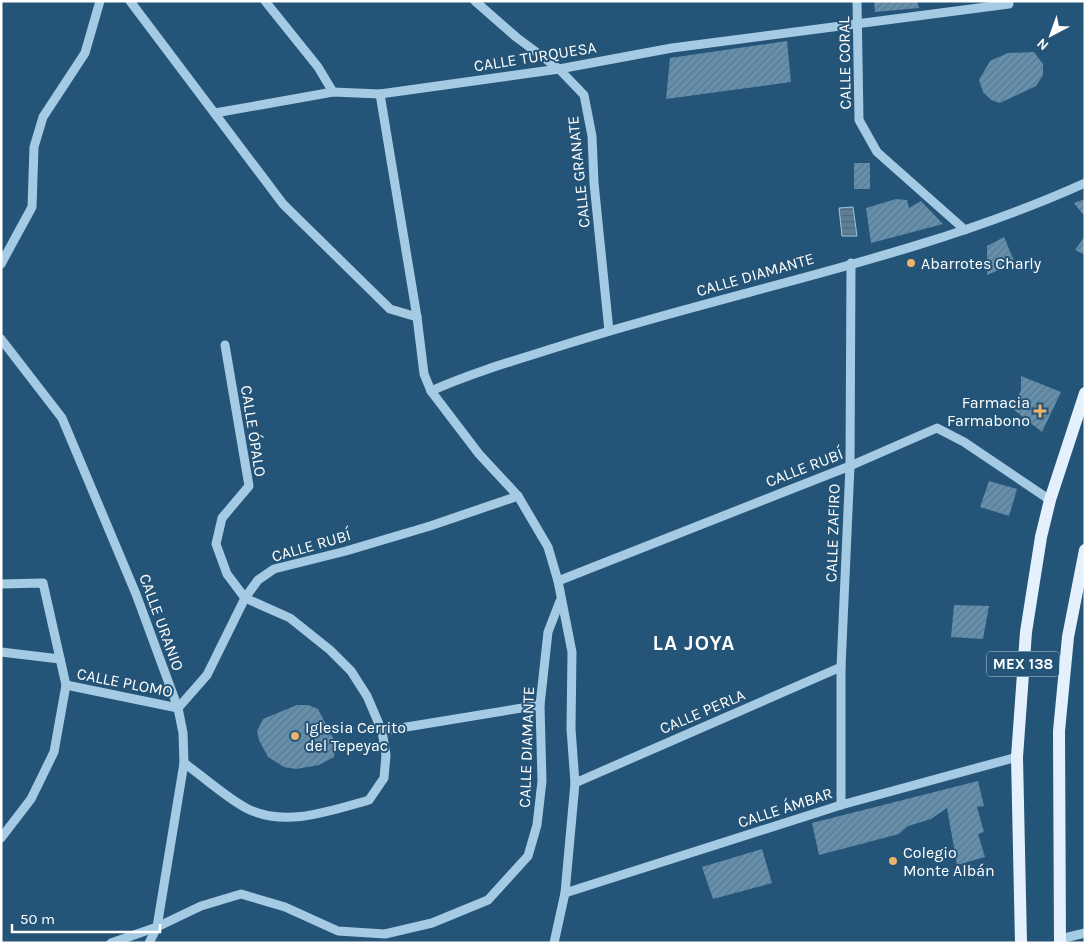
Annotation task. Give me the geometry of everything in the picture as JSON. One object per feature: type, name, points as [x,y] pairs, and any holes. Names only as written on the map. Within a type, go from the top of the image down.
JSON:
[{"type":"main road","name":"MEX 138","points":[[1021,943],[1017,757],[1026,632],[1041,538],[1050,500],[1085,393]]},
{"type":"main road","name":"MEX 138","points":[[1060,941],[1059,731],[1068,636],[1085,550]]},
{"type":"street","points":[[1,264],[32,207],[34,147],[42,117],[85,53],[100,1]]},
{"type":"street","points":[[130,1],[283,204],[390,310],[417,317]]},
{"type":"street","points":[[265,1],[318,67],[332,92]]},
{"type":"street","name":"CALLE GRANATE","points":[[474,1],[516,37],[559,69],[584,94],[592,136],[594,183],[609,331]]},
{"type":"street","name":"CALLE CORAL","points":[[857,1],[859,24],[859,120],[877,152],[965,230]]},
{"type":"street","name":"CALLE TURQUESA","points":[[215,114],[332,92],[380,94],[559,69],[672,48],[1009,4]]},
{"type":"street","points":[[380,94],[417,317],[424,374],[431,391],[479,454],[518,496],[548,547],[558,581],[560,601],[572,652],[570,729],[575,783],[565,893],[554,943]]},
{"type":"street","name":"CALLE DIAMANTE","points":[[431,391],[462,377],[609,331],[965,230],[1085,183]]},
{"type":"street","name":"CALLE ZAFIRO","points":[[841,805],[842,667],[850,466],[851,263]]},
{"type":"street","name":"CALLE URANIO","points":[[1,339],[62,418],[122,559],[178,708],[183,733],[184,762],[157,927],[149,943]]},
{"type":"street","name":"CALLE ÓPALO","points":[[184,762],[246,808],[281,817],[314,815],[369,800],[384,778],[386,755],[382,731],[367,696],[351,671],[330,650],[290,618],[245,598],[227,574],[216,544],[222,518],[249,486],[225,345]]},
{"type":"street","name":"CALLE RUBÍ","points":[[558,581],[850,466],[937,428],[964,442],[1050,500]]},
{"type":"street","name":"CALLE RUBÍ","points":[[178,708],[207,675],[245,598],[258,580],[274,568],[355,548],[518,496]]},
{"type":"street","points":[[1,584],[43,583],[66,685],[54,752],[31,799],[1,838]]},
{"type":"street","name":"CALLE DIAMANTE","points":[[111,943],[157,927],[201,906],[241,894],[285,907],[338,931],[386,934],[432,923],[488,900],[528,856],[537,825],[542,781],[540,705],[548,632],[560,601]]},
{"type":"street","name":"CALLE PLOMO","points":[[1,652],[60,659]]},
{"type":"street","name":"CALLE PERLA","points":[[575,783],[842,667]]},
{"type":"street","name":"CALLE PLOMO","points":[[66,685],[178,708]]},
{"type":"street","points":[[382,731],[540,705]]},
{"type":"street","name":"CALLE ÁMBAR","points":[[565,893],[841,805],[1017,757]]},
{"type":"street","points":[[1060,941],[1085,933]]},
{"type":"water","points":[[853,207],[857,236],[842,236],[839,208]]},
{"type":"building","points":[[874,1],[917,1],[919,8],[875,12]]},
{"type":"building","points":[[787,41],[791,82],[666,99],[670,58]]},
{"type":"building","points":[[1034,52],[1043,64],[1043,75],[1036,86],[1000,103],[991,100],[983,92],[979,80],[990,61],[1008,53]]},
{"type":"building","points":[[854,163],[870,163],[870,189],[854,189]]},
{"type":"building","points":[[896,199],[907,200],[909,208],[921,201],[943,224],[871,243],[866,208]]},
{"type":"building","points":[[1085,199],[1085,217],[1074,203]]},
{"type":"building","points":[[1085,236],[1085,255],[1075,250]]},
{"type":"building","points":[[1004,237],[1015,263],[987,275],[987,246]]},
{"type":"building","points":[[1021,376],[1061,392],[1042,432],[1013,409],[1021,390]]},
{"type":"building","points":[[989,481],[1017,489],[1009,516],[980,507]]},
{"type":"building","points":[[954,605],[989,606],[983,639],[951,637]]},
{"type":"building","name":"Iglesia Cerrito del Tepeyac","points":[[297,705],[308,705],[318,709],[336,744],[334,757],[319,765],[296,769],[284,767],[268,757],[259,740],[257,731],[263,719]]},
{"type":"building","points":[[978,781],[984,806],[977,807],[984,832],[978,834],[985,857],[957,865],[947,808],[931,819],[908,826],[899,834],[819,855],[812,823]]},
{"type":"building","points":[[762,849],[772,883],[713,899],[702,867]]},
{"type":"place","name":"Abarrotes Charly","points":[[911,263]]},
{"type":"place","name":"Farmacia Farmabono","points":[[1040,411]]},
{"type":"place","name":"Iglesia Cerrito del Tepeyac","points":[[295,736]]},
{"type":"place","name":"Colegio Monte Albán","points":[[893,861]]},
{"type":"district","name":"LA JOYA","points":[[694,643]]}]
